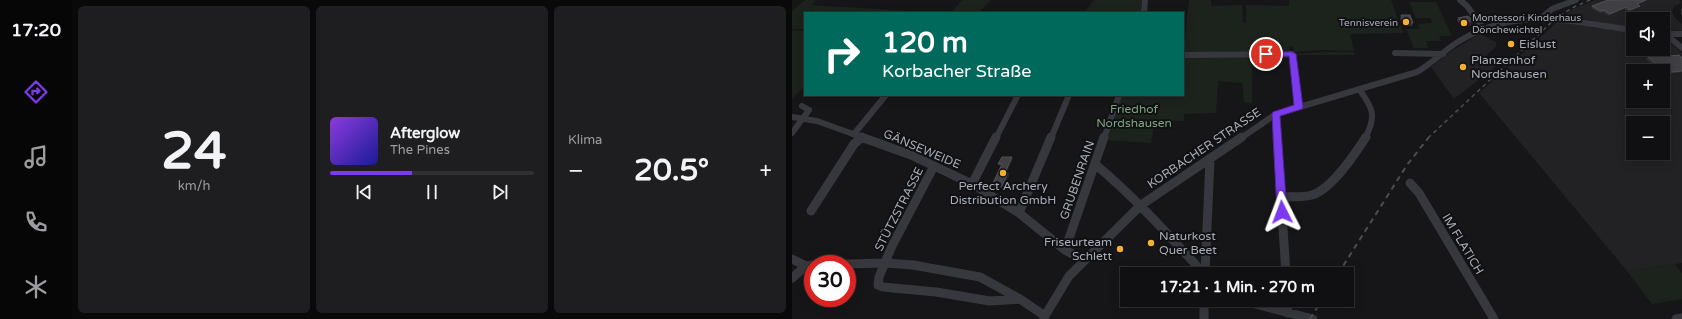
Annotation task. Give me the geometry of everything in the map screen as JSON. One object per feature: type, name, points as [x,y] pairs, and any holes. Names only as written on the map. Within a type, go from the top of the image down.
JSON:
[{"type":"street","points":[[1144,12],[1145,0]]},
{"type":"street","points":[[1460,0],[1467,4],[1480,26],[1484,29]]},
{"type":"street","name":"KORBACHER STRASSE","points":[[1044,317],[1068,276],[1141,205],[1276,114],[1416,72],[1425,68],[1463,39],[1484,29],[1526,19],[1541,18],[1546,12],[1576,0]]},
{"type":"street","points":[[1541,18],[1626,29]]},
{"type":"street","points":[[1670,34],[1682,34]]},
{"type":"street","points":[[1670,39],[1682,48]]},
{"type":"street","points":[[1395,53],[1443,54]]},
{"type":"street","points":[[1184,55],[1292,54],[1299,107]]},
{"type":"street","points":[[1281,197],[1315,194],[1331,183],[1349,162],[1365,138],[1373,120],[1372,110],[1358,89]]},
{"type":"street","points":[[811,211],[858,136],[885,96]]},
{"type":"street","points":[[972,184],[1017,96]]},
{"type":"street","points":[[1019,213],[1069,96]]},
{"type":"street","name":"GRUBENRAIN","points":[[1065,250],[1119,96]]},
{"type":"street","points":[[792,133],[808,110],[802,106]]},
{"type":"street","points":[[1276,114],[1286,267]]},
{"type":"street","name":"GÄNSEWEIDE","points":[[792,117],[803,118],[911,155],[972,184],[1019,213],[1065,250],[1084,260]]},
{"type":"street","points":[[1205,267],[1210,159]]},
{"type":"street","points":[[1095,164],[1121,184],[1197,267]]},
{"type":"street","name":"STÜTZSTRASSE","points":[[934,166],[885,263],[877,280],[878,285],[883,287],[936,292],[983,300],[1020,299]]},
{"type":"street","name":"IM FLATICH","points":[[1410,183],[1419,193],[1494,319]]},
{"type":"street","points":[[792,259],[804,264]]},
{"type":"street","points":[[856,264],[885,263],[913,265],[980,277],[1020,299],[1044,317]]},
{"type":"street","points":[[792,278],[804,270]]},
{"type":"street","points":[[1204,307],[1204,319]]},
{"type":"street","points":[[1266,307],[1313,319]]},
{"type":"street","points":[[1288,307],[1288,313]]},
{"type":"street","points":[[1676,319],[1682,318]]},
{"type":"shaded area","points":[[1595,0],[1679,0],[1682,3],[1674,6],[1672,12],[1676,19],[1682,24],[1682,31],[1670,30],[1670,12],[1626,12],[1626,26],[1619,26],[1564,17],[1573,9]]},
{"type":"shaded area","points":[[1557,22],[1626,31],[1626,56],[1670,56],[1670,43],[1682,53],[1682,263],[1627,271],[1479,93]]},
{"type":"shaded area","name":"Planzenhof Nordshausen","points":[[1480,34],[1496,42],[1496,47],[1482,59],[1496,66],[1454,99],[1431,67],[1451,51]]},
{"type":"green space","points":[[805,0],[816,0],[811,5],[927,12],[804,12],[804,29],[792,29],[792,11]]},
{"type":"green space","points":[[962,0],[991,0],[979,12],[952,12]]},
{"type":"green space","points":[[1094,0],[1142,0],[1141,12],[1085,12]]},
{"type":"green space","points":[[1189,0],[1211,0],[1211,6],[1242,5],[1243,22],[1246,23],[1246,5],[1289,6],[1289,0],[1391,0],[1403,33],[1350,34],[1354,51],[1324,50],[1294,52],[1293,46],[1289,47],[1290,52],[1184,53]]},
{"type":"green space","points":[[1409,2],[1436,2],[1452,36],[1439,36],[1441,41],[1426,41],[1428,48],[1414,48],[1406,29],[1420,29],[1418,24],[1433,23],[1430,18],[1416,18]]},
{"type":"green space","points":[[792,30],[804,31],[804,87],[792,99]]},
{"type":"green space","points":[[1354,52],[1355,55],[1295,55],[1295,54]]},
{"type":"green space","name":"Friedhof Nordshausen","points":[[1252,56],[1252,103],[1244,102],[1242,83],[1218,81],[1216,113],[1184,114],[1184,121],[1155,120],[1151,143],[1103,140],[1119,96],[1184,96],[1184,57]]},
{"type":"green space","points":[[1675,264],[1682,273],[1682,299],[1652,304],[1627,271]]},
{"type":"building","points":[[1608,0],[1646,0],[1637,4],[1640,6],[1630,10],[1626,7],[1610,14],[1604,10],[1601,11],[1592,6]]},
{"type":"building","points":[[1401,15],[1410,15],[1413,23],[1404,23]]},
{"type":"building","points":[[1468,16],[1474,21],[1464,23],[1458,18]]},
{"type":"building","points":[[1679,55],[1682,58],[1682,71],[1670,72],[1670,64],[1656,64],[1648,57],[1661,57]]},
{"type":"building","name":"Perfect Archery Distribution GmbH","points":[[1002,157],[1012,157],[1005,173],[1008,173],[1002,186],[992,185],[1002,164],[998,164]]},
{"type":"tram line","points":[[1682,9],[1682,14]]},
{"type":"railway","points":[[1429,137],[1556,18],[1574,7],[1590,0]]},
{"type":"railway","points":[[1342,267],[1407,165],[1429,137]]},
{"type":"railway","points":[[1310,319],[1318,307]]},
{"type":"place","name":"Tennisverein","points":[[1406,22]]},
{"type":"place","name":"Montessori Kinderhaus Dönchewichtel","points":[[1464,23]]},
{"type":"place","name":"Eislust","points":[[1511,44]]},
{"type":"place","name":"Planzenhof Nordshausen","points":[[1463,67]]},
{"type":"place","name":"Perfect Archery Distribution GmbH","points":[[1003,173]]},
{"type":"place","name":"Naturkost Quer Beet","points":[[1151,243]]},
{"type":"place","name":"Friseurteam Schlett","points":[[1120,249]]},
{"type":"route","points":[[1266,54],[1292,54],[1299,107],[1276,114],[1282,212]]}]
